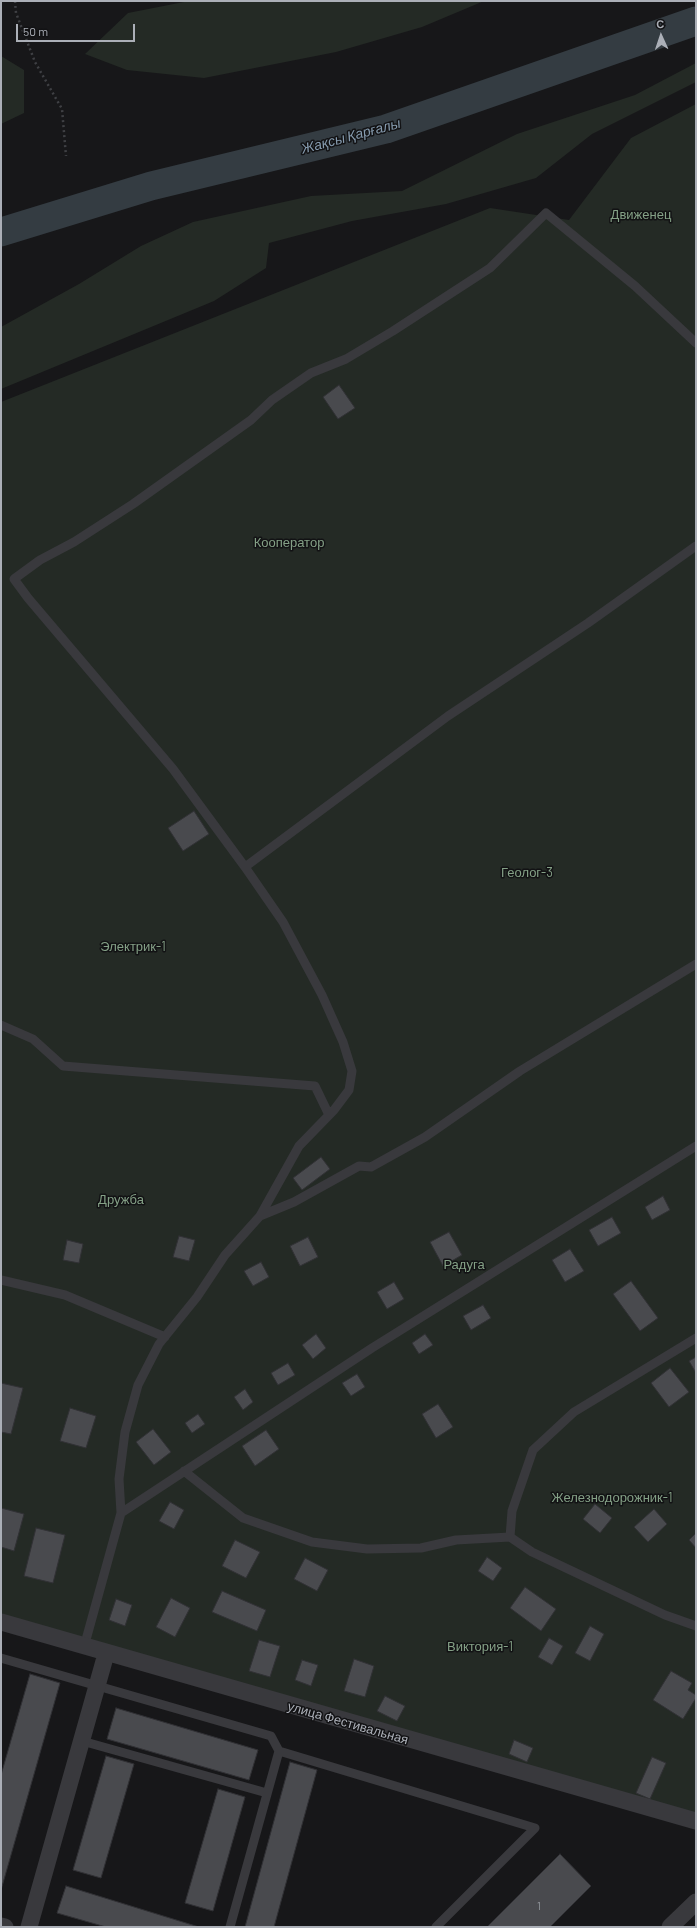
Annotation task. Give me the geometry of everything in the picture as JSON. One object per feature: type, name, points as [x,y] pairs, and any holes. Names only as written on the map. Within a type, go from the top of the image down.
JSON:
[{"type":"street","name":"улица Фестивальная","points":[[1,1622],[106,1654],[696,1822]]},
{"type":"street","points":[[29,1927],[106,1654]]},
{"type":"street","points":[[670,1927],[696,1902]]},
{"type":"street","points":[[1,1926],[5,1927]]},
{"type":"lane","points":[[84,1647],[121,1513],[119,1479],[125,1432],[138,1385],[159,1344],[197,1297],[225,1255],[260,1216],[299,1146],[329,1115],[349,1090],[352,1071],[343,1042],[322,995],[283,922],[245,867],[173,769],[28,598],[14,578],[40,560],[74,542],[133,504],[251,420],[272,400],[311,373],[346,359],[393,331],[490,268],[546,213],[635,286],[696,343]]},
{"type":"lane","points":[[245,867],[448,716],[588,623],[696,546]]},
{"type":"lane","points":[[260,1216],[294,1202],[359,1166],[371,1168],[425,1137],[520,1072],[696,964]]},
{"type":"lane","points":[[1,1025],[33,1039],[63,1066],[315,1086],[329,1115]]},
{"type":"lane","points":[[121,1513],[372,1348],[696,1146]]},
{"type":"lane","points":[[1,1280],[65,1295],[165,1337]]},
{"type":"lane","points":[[510,1537],[512,1511],[533,1450],[574,1412],[696,1338]]},
{"type":"lane","points":[[184,1471],[243,1518],[312,1542],[367,1549],[421,1548],[456,1540],[510,1537],[532,1552],[665,1615],[696,1626]]},
{"type":"lane","points":[[1,1658],[271,1736],[279,1751],[230,1927]]},
{"type":"lane","points":[[82,1741],[267,1794]]},
{"type":"lane","points":[[279,1751],[535,1828],[436,1927]]},
{"type":"path","points":[[15,1],[16,13],[35,62],[62,109],[66,156]]},
{"type":"green space","points":[[189,1],[484,1],[422,27],[336,52],[204,78],[127,70],[85,54],[128,13]]},
{"type":"green space","points":[[1,56],[24,70],[24,113],[1,124]]},
{"type":"green space","points":[[696,63],[696,82],[592,134],[536,178],[446,204],[352,221],[269,243],[266,268],[214,301],[1,389],[1,327],[79,284],[141,246],[193,222],[311,196],[402,191],[517,134],[635,95]]},
{"type":"green space","points":[[696,104],[696,1821],[1,1622],[1,402],[490,208],[569,220],[631,138]]},
{"type":"building","points":[[339,385],[355,408],[338,419],[323,397]]},
{"type":"building","points":[[194,811],[209,834],[183,851],[168,828]]},
{"type":"building","points":[[321,1157],[330,1169],[302,1190],[293,1178]]},
{"type":"building","points":[[663,1196],[670,1210],[652,1220],[645,1207]]},
{"type":"building","points":[[612,1217],[621,1233],[598,1246],[589,1230]]},
{"type":"building","points":[[449,1232],[462,1255],[443,1266],[430,1242]]},
{"type":"building","points":[[179,1236],[195,1240],[189,1261],[173,1257]]},
{"type":"building","points":[[308,1237],[318,1257],[300,1266],[290,1246]]},
{"type":"building","points":[[67,1240],[83,1244],[79,1263],[63,1260]]},
{"type":"building","points":[[570,1249],[584,1271],[565,1282],[552,1260]]},
{"type":"building","points":[[261,1262],[269,1277],[253,1286],[244,1271]]},
{"type":"building","points":[[631,1281],[658,1318],[640,1331],[613,1294]]},
{"type":"building","points":[[394,1282],[404,1299],[387,1309],[377,1292]]},
{"type":"building","points":[[483,1305],[491,1318],[471,1330],[463,1316]]},
{"type":"building","points":[[316,1334],[326,1348],[313,1359],[302,1345]]},
{"type":"building","points":[[425,1334],[433,1345],[419,1354],[412,1343]]},
{"type":"building","points":[[696,1357],[696,1373],[689,1361]]},
{"type":"building","points":[[288,1363],[295,1375],[278,1385],[271,1373]]},
{"type":"building","points":[[670,1368],[689,1392],[669,1407],[651,1383]]},
{"type":"building","points":[[357,1374],[365,1387],[351,1396],[342,1383]]},
{"type":"building","points":[[1,1383],[23,1388],[11,1434],[1,1432]]},
{"type":"building","points":[[245,1389],[253,1402],[243,1410],[234,1397]]},
{"type":"building","points":[[438,1404],[453,1427],[436,1438],[422,1414]]},
{"type":"building","points":[[70,1408],[96,1416],[86,1448],[60,1441]]},
{"type":"building","points":[[198,1414],[205,1424],[192,1433],[185,1423]]},
{"type":"building","points":[[153,1429],[171,1452],[154,1465],[136,1442]]},
{"type":"building","points":[[266,1430],[279,1449],[255,1466],[242,1446]]},
{"type":"building","points":[[170,1502],[184,1510],[174,1529],[159,1521]]},
{"type":"building","points":[[595,1504],[612,1518],[600,1533],[583,1519]]},
{"type":"building","points":[[1,1508],[24,1514],[14,1551],[1,1547]]},
{"type":"building","points":[[654,1509],[667,1524],[648,1542],[634,1527]]},
{"type":"building","points":[[36,1528],[65,1535],[53,1583],[24,1576]]},
{"type":"building","points":[[696,1533],[696,1548],[689,1540]]},
{"type":"building","points":[[235,1540],[260,1552],[246,1578],[222,1566]]},
{"type":"building","points":[[487,1557],[502,1568],[493,1581],[478,1571]]},
{"type":"building","points":[[305,1558],[328,1570],[317,1591],[294,1579]]},
{"type":"building","points":[[525,1587],[556,1609],[541,1631],[510,1608]]},
{"type":"building","points":[[222,1591],[266,1610],[257,1631],[212,1612]]},
{"type":"building","points":[[171,1598],[190,1608],[175,1637],[156,1627]]},
{"type":"building","points":[[116,1599],[132,1605],[125,1626],[109,1620]]},
{"type":"building","points":[[590,1626],[604,1634],[590,1661],[575,1653]]},
{"type":"building","points":[[549,1638],[563,1646],[552,1665],[538,1657]]},
{"type":"building","points":[[259,1640],[280,1646],[270,1677],[249,1671]]},
{"type":"building","points":[[354,1659],[374,1666],[365,1697],[344,1691]]},
{"type":"building","points":[[302,1660],[318,1665],[311,1686],[295,1680]]},
{"type":"building","points":[[671,1671],[692,1683],[688,1690],[696,1695],[696,1698],[683,1719],[653,1700]]},
{"type":"building","points":[[30,1674],[60,1683],[1,1890],[1,1775]]},
{"type":"building","points":[[385,1696],[405,1706],[397,1721],[377,1711]]},
{"type":"building","points":[[116,1708],[258,1750],[249,1780],[107,1739]]},
{"type":"building","points":[[514,1740],[533,1748],[527,1762],[509,1754]]},
{"type":"building","points":[[106,1756],[134,1764],[101,1878],[73,1870]]},
{"type":"building","points":[[652,1757],[666,1763],[650,1799],[636,1793]]},
{"type":"building","points":[[290,1762],[317,1770],[274,1927],[245,1927]]},
{"type":"building","points":[[218,1789],[245,1797],[213,1911],[185,1903]]},
{"type":"building","points":[[560,1854],[591,1886],[550,1927],[487,1927]]},
{"type":"building","points":[[66,1886],[199,1927],[106,1927],[57,1913]]},
{"type":"waterway","name":"Жақсы Қарғалы","points":[[1,232],[151,186],[386,129],[696,21]]},
{"type":"park label","name":"Движенец","points":[[641,215]]},
{"type":"park label","name":"Кооператор","points":[[289,543]]},
{"type":"park label","name":"Геолог-3","points":[[527,873]]},
{"type":"park label","name":"Электрик-1","points":[[133,947]]},
{"type":"park label","name":"Дружба","points":[[121,1200]]},
{"type":"park label","name":"Радуга","points":[[464,1265]]},
{"type":"park label","name":"Железнодорожник-1","points":[[612,1498]]},
{"type":"park label","name":"Виктория-1","points":[[480,1647]]}]
